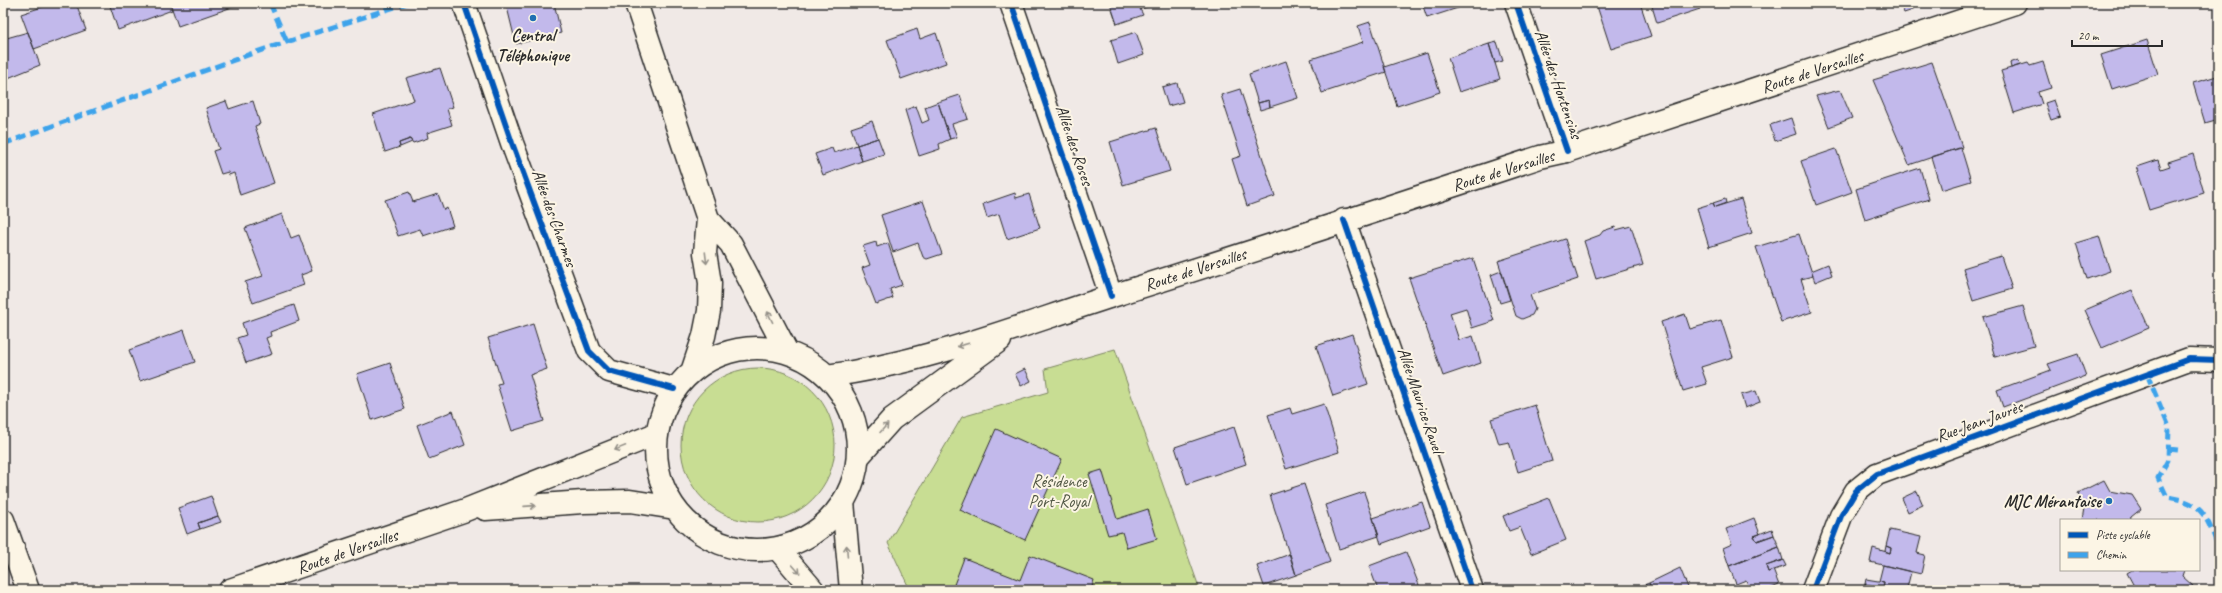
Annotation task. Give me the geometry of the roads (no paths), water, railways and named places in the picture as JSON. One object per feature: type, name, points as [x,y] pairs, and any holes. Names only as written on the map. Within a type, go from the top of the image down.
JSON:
[{"type":"main road","name":"Allée des Charmes","points":[[464,3],[512,143],[589,351],[609,371],[674,389]]},
{"type":"main road","points":[[636,3],[708,219],[705,253],[710,283],[709,311],[704,336],[693,369]]},
{"type":"main road","name":"Allée des Roses","points":[[1011,3],[1111,296]]},
{"type":"main road","name":"Allée des Hortensias","points":[[1516,3],[1567,151]]},
{"type":"main road","name":"Route de Versailles","points":[[827,376],[870,370],[1014,330],[1111,296],[1540,157],[1567,151],[2015,3]]},
{"type":"main road","points":[[708,219],[731,244],[787,352]]},
{"type":"main road","name":"Allée Maurice Ravel","points":[[1344,220],[1472,590]]},
{"type":"main road","name":"Route de Versailles","points":[[858,457],[892,419],[1014,330]]},
{"type":"main road","points":[[754,347],[787,352],[813,364],[827,376],[847,402],[856,429],[858,457],[854,479],[843,502],[829,521],[778,549],[752,551],[721,544],[694,529],[674,508],[666,495],[658,471],[656,434],[663,409],[674,389],[693,369],[716,356],[754,347]]},
{"type":"main road","name":"Rue Jean Jaurès","points":[[1813,590],[1841,516],[1856,492],[1877,474],[2188,358],[2219,360]]},
{"type":"main road","name":"Route de Versailles","points":[[230,590],[464,511],[656,434]]},
{"type":"main road","name":"Route de Versailles","points":[[464,511],[583,502],[630,501],[674,508]]},
{"type":"main road","points":[[843,502],[851,590]]},
{"type":"main road","points":[[3,520],[28,590]]},
{"type":"main road","points":[[778,549],[813,590]]},
{"type":"place","name":"Central Téléphonique","points":[[533,18]]},
{"type":"place","name":"MJC Mérantaise","points":[[2109,501]]},
{"type":"park label","name":"Résidence Port-Royal","points":[[1059,491]]}]
